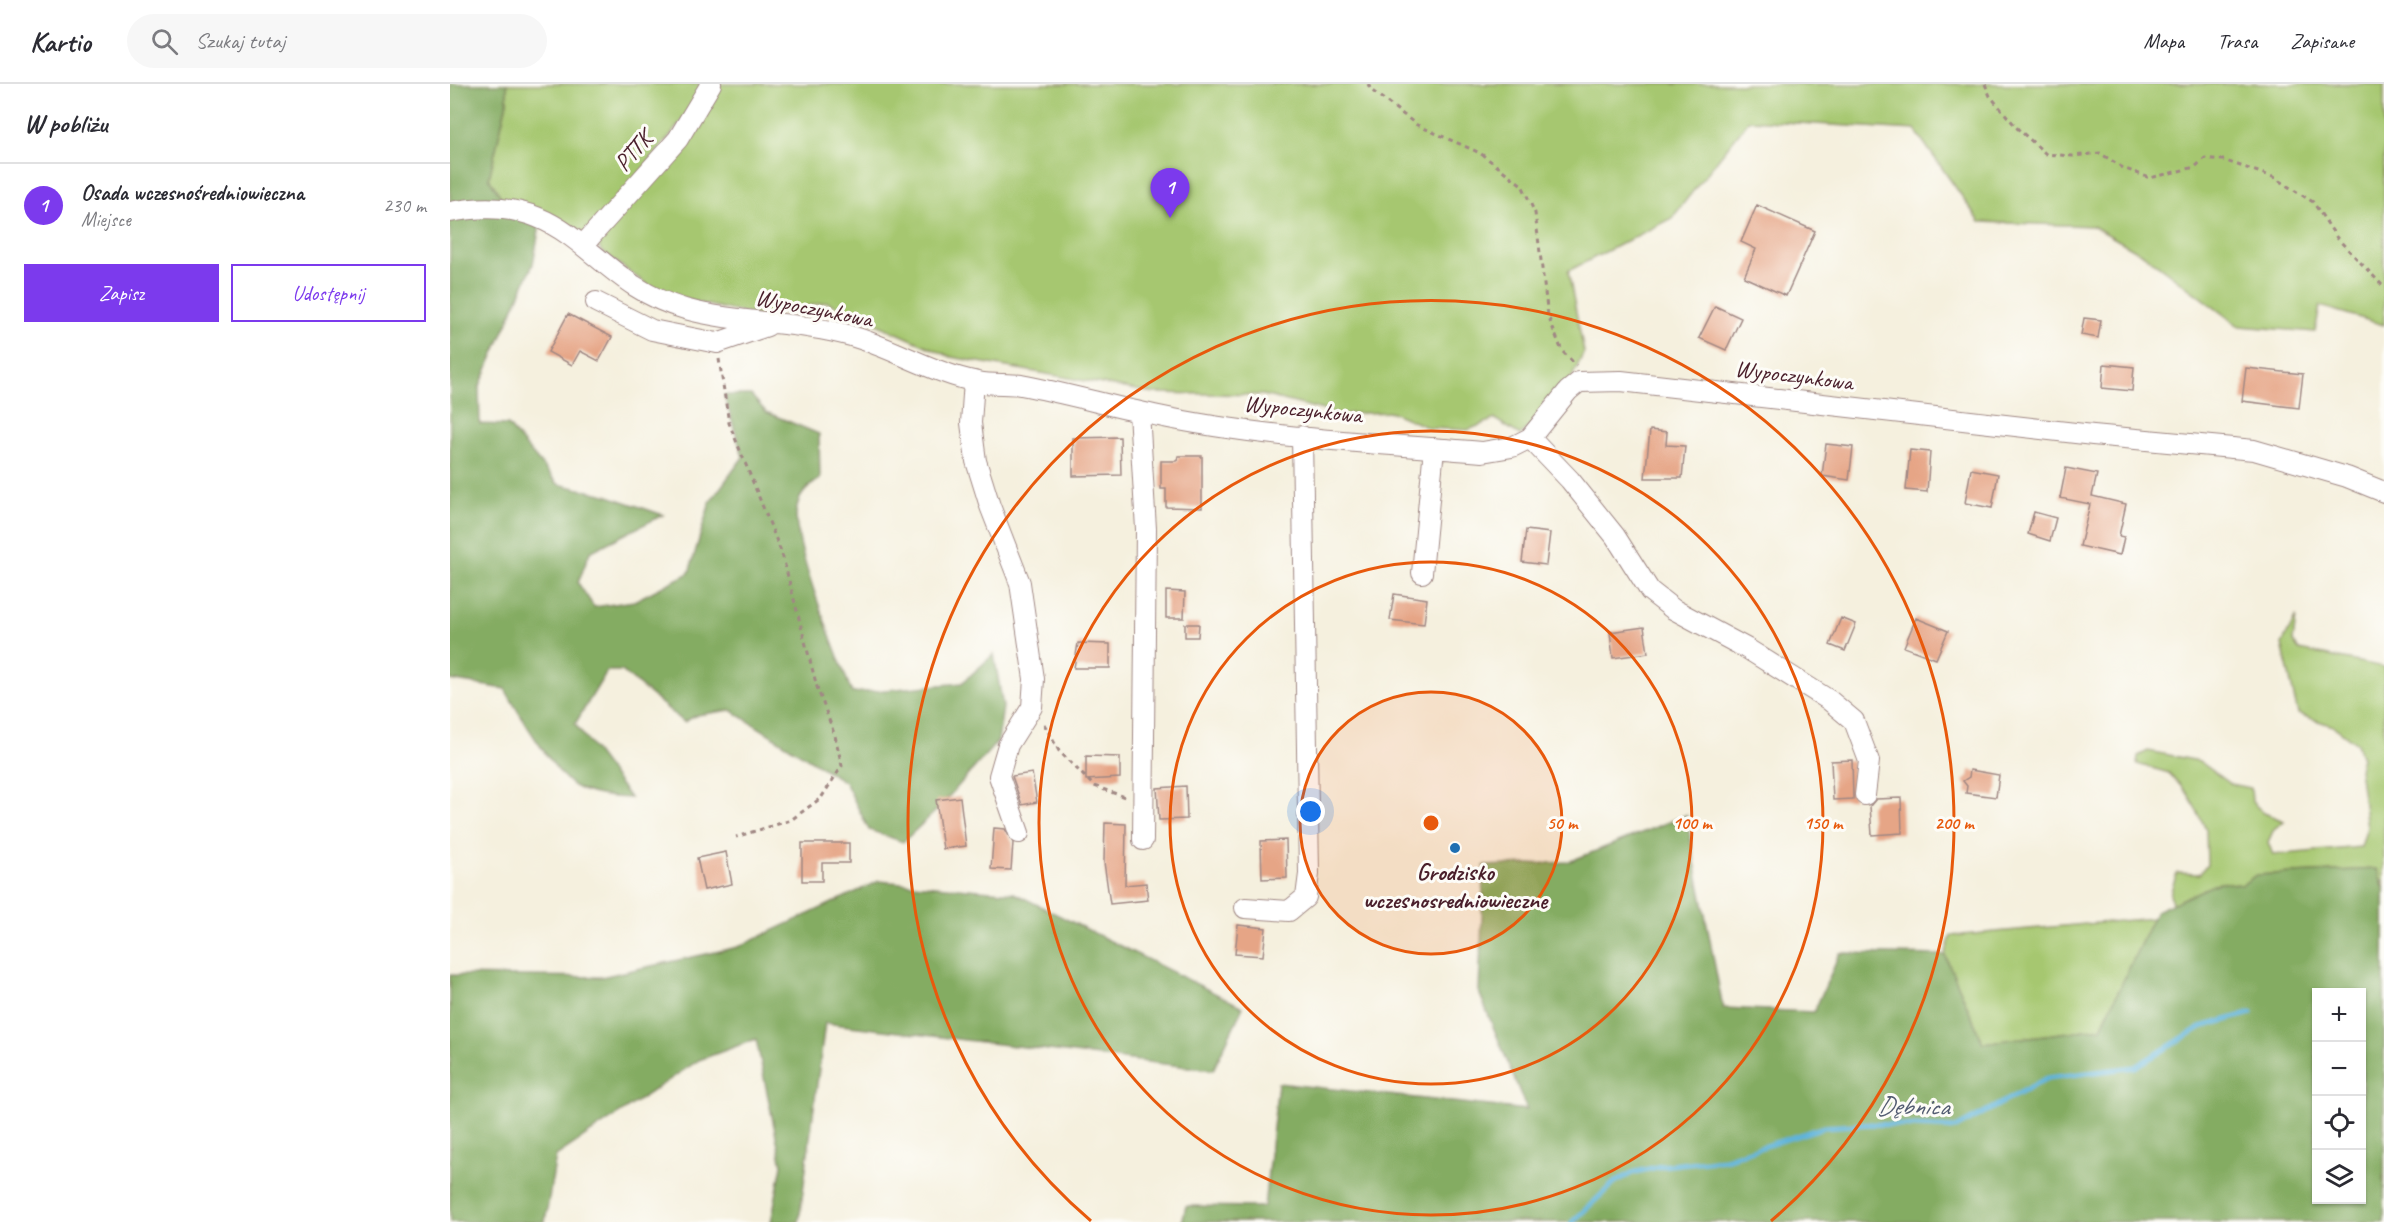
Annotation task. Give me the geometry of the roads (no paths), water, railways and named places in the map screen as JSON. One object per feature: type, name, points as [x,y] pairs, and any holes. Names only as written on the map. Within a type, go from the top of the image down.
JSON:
[{"type":"street","name":"PTTK","points":[[584,244],[678,139],[711,84]]},
{"type":"street","name":"Wypoczynkowa","points":[[450,213],[477,207],[519,210],[562,229],[584,244],[621,277],[642,290],[684,309],[770,325],[851,336],[974,381],[1020,385],[1139,412],[1302,436],[1482,453],[1512,447],[1530,438],[1568,391],[1579,382],[1590,379],[2162,443],[2254,450],[2347,477],[2384,492]]},
{"type":"street","points":[[596,302],[652,330],[717,343],[770,325]]},
{"type":"street","points":[[974,381],[971,423],[975,461],[1020,583],[1034,680],[1032,706],[1008,746],[999,776],[1019,833]]},
{"type":"street","points":[[1139,412],[1146,529],[1143,840]]},
{"type":"street","points":[[1245,908],[1289,911],[1306,897],[1309,874],[1302,436]]},
{"type":"street","points":[[1530,438],[1570,480],[1608,528],[1650,591],[1673,609],[1746,648],[1829,700],[1854,721],[1869,761],[1864,795]]},
{"type":"street","points":[[1422,573],[1434,448]]},
{"type":"waterway","name":"Dębnica","points":[[1572,1222],[1615,1182],[1632,1173],[1661,1166],[1725,1159],[1824,1127],[1871,1124],[1956,1128],[2047,1078],[2135,1067],[2201,1027],[2251,1013]]},
{"type":"place","name":"Osada wczesnośredniowieczna","points":[[1170,218]]},
{"type":"place","name":"Grodzisko wczesnosredniowieczne","points":[[1455,848]]}]
